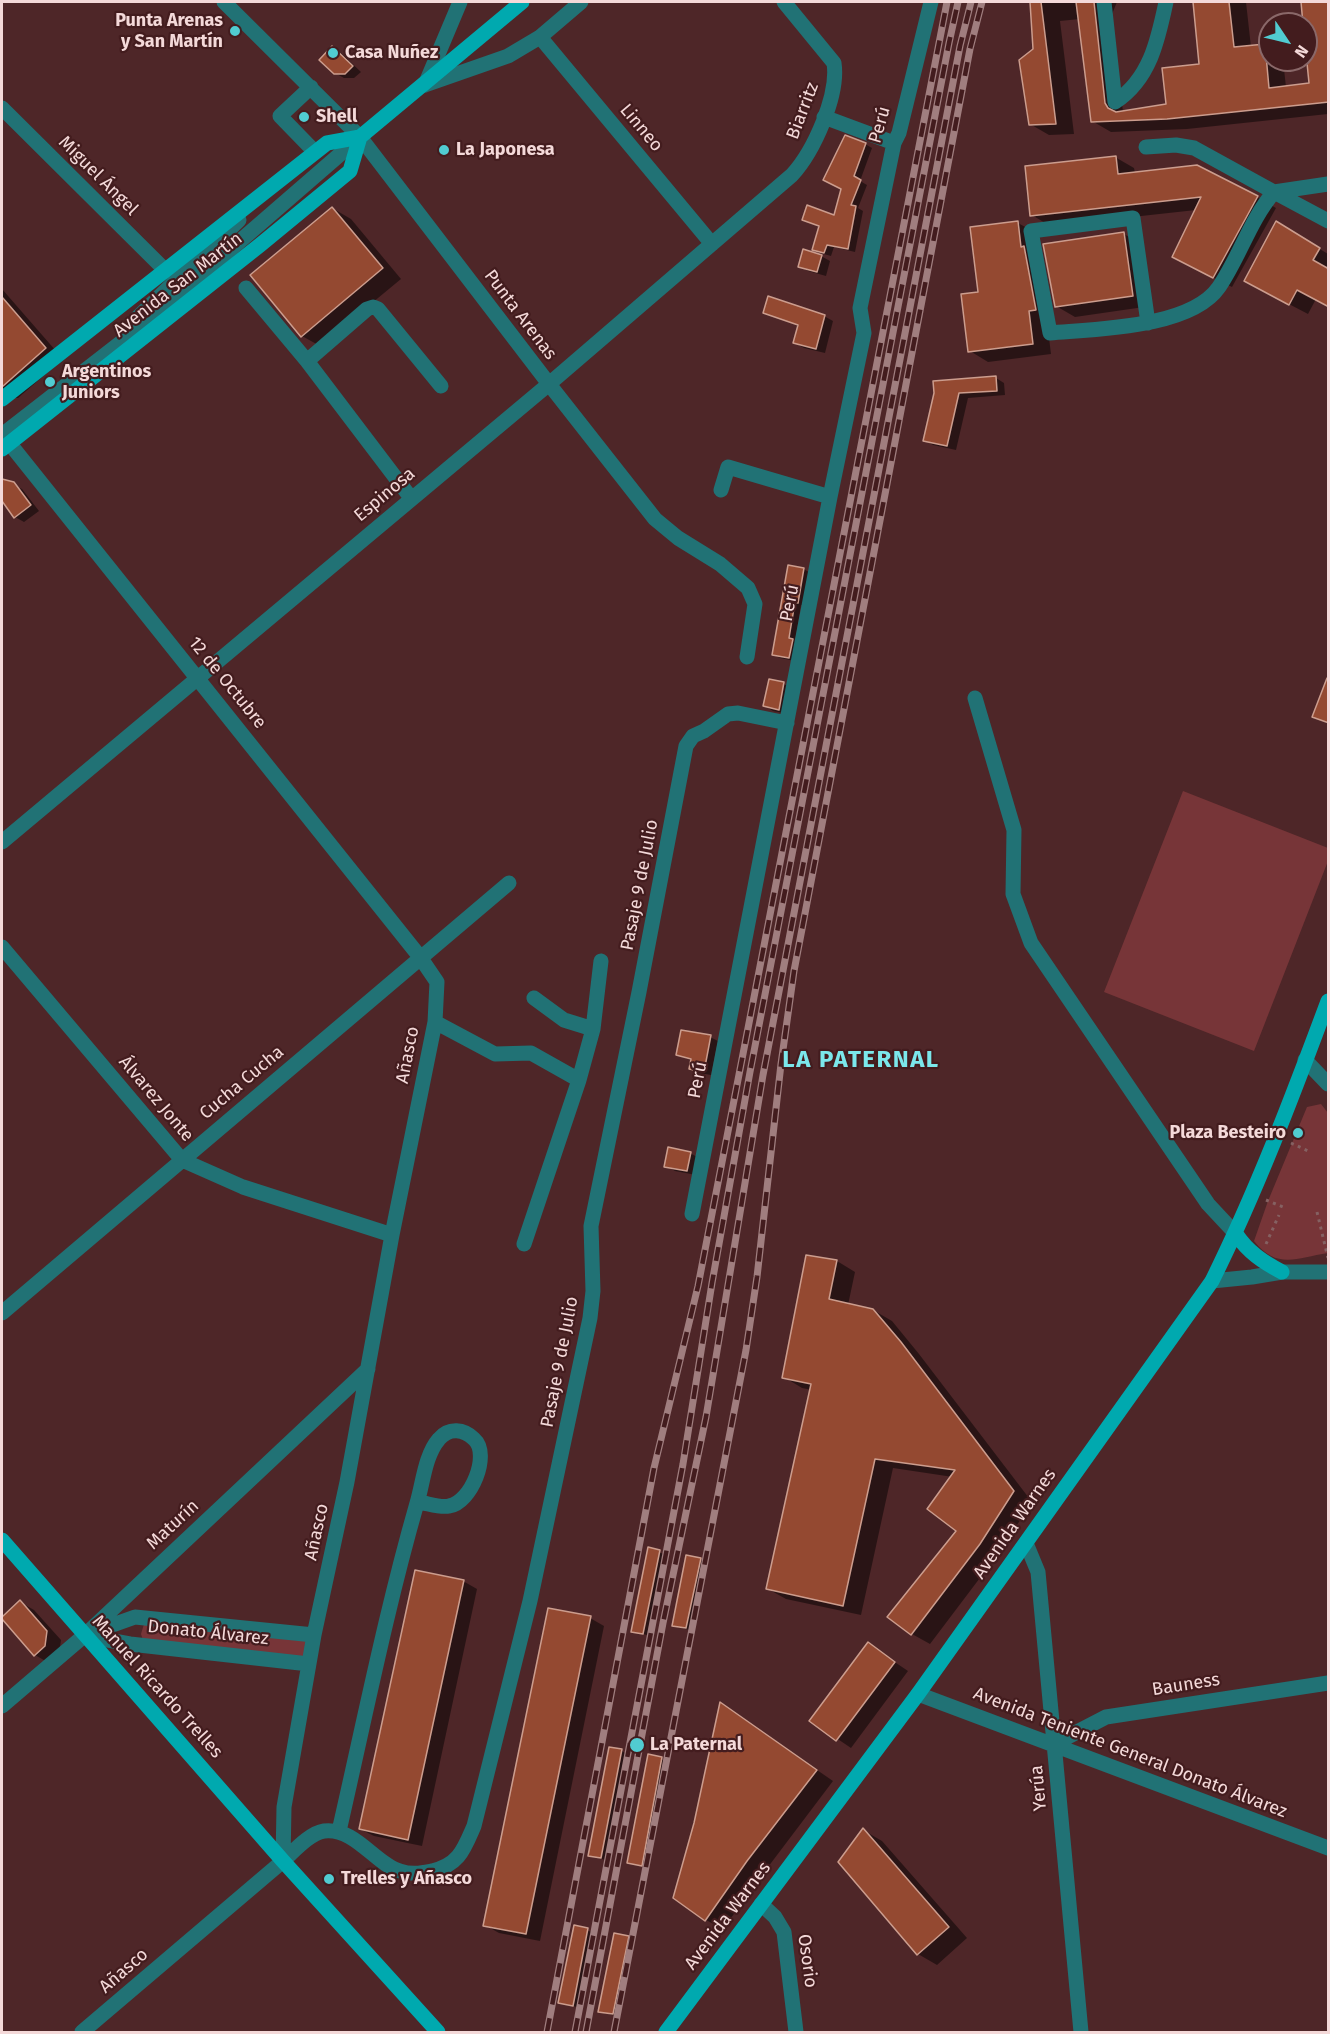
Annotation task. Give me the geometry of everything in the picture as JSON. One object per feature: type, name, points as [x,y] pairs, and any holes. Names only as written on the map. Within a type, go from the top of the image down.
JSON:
[{"type":"main road","name":"Avenida San Martín","points":[[2,399],[327,143],[360,137],[522,2]]},
{"type":"main road","name":"Avenida San Martín","points":[[3,439],[260,245],[350,171],[360,137]]},
{"type":"main road","name":"Avenida Warnes","points":[[666,2032],[918,1694],[1212,1281],[1236,1234],[1329,1001]]},
{"type":"main road","points":[[1236,1234],[1251,1252],[1282,1272]]},
{"type":"main road","name":"Manuel Ricardo Trelles","points":[[2,1540],[284,1861],[438,2032]]},
{"type":"street","name":"Punta Arenas","points":[[224,2],[360,137],[655,519],[678,538],[720,564],[748,588],[754,604],[747,657]]},
{"type":"street","name":"Avenida San Martín","points":[[425,85],[460,2]]},
{"type":"street","name":"Avenida San Martín","points":[[425,85],[508,56],[540,37],[581,2]]},
{"type":"street","name":"Biarritz","points":[[784,2],[834,63],[836,75],[835,88],[810,151],[792,175]]},
{"type":"street","name":"Perú","points":[[692,1214],[830,497],[864,333],[860,308],[894,143],[899,133],[931,2]]},
{"type":"street","points":[[1104,2],[1115,102],[1133,88],[1150,63],[1160,33],[1166,2]]},
{"type":"street","name":"Linneo","points":[[540,37],[712,244]]},
{"type":"street","points":[[310,87],[280,116],[315,152]]},
{"type":"street","name":"Miguel Ángel","points":[[2,108],[166,271]]},
{"type":"street","points":[[824,117],[894,143]]},
{"type":"street","points":[[3,439],[164,309],[360,137]]},
{"type":"street","points":[[1146,147],[1176,145],[1194,148],[1329,221]]},
{"type":"street","name":"Espinosa","points":[[2,842],[549,384],[792,175]]},
{"type":"street","points":[[1148,323],[1133,218],[1031,231],[1050,333],[1148,323],[1189,311],[1207,300],[1218,288],[1261,208],[1274,192],[1329,184]]},
{"type":"street","points":[[2,422],[54,387],[148,309],[273,186]]},
{"type":"street","points":[[202,274],[260,245]]},
{"type":"street","points":[[246,288],[307,361],[411,498]]},
{"type":"street","points":[[307,361],[367,309],[373,308],[378,309],[441,386]]},
{"type":"street","name":"12 de Octubre","points":[[3,439],[199,679],[420,957]]},
{"type":"street","points":[[721,490],[729,467],[830,497]]},
{"type":"street","points":[[975,698],[1014,830],[1013,894],[1031,943],[1208,1204],[1236,1234]]},
{"type":"street","name":"Pasaje 9 de Julio","points":[[339,1831],[398,1871],[418,1874],[444,1868],[462,1854],[474,1826],[530,1601],[590,1318],[594,1291],[591,1226],[686,746],[693,736],[704,732],[728,714],[738,713],[787,723]]},
{"type":"street","name":"Cucha Cucha","points":[[2,1313],[509,884]]},
{"type":"street","name":"Álvarez Jonte","points":[[2,947],[182,1160],[243,1187],[392,1235]]},
{"type":"street","name":"Añasco","points":[[82,2032],[284,1861],[284,1807],[314,1635],[347,1482],[392,1235],[435,1022],[437,982],[420,957]]},
{"type":"street","points":[[524,1244],[579,1080],[593,1029],[601,961]]},
{"type":"street","points":[[534,998],[564,1020],[593,1029]]},
{"type":"street","points":[[435,1022],[495,1054],[531,1053],[579,1080]]},
{"type":"street","points":[[1305,1060],[1329,1084]]},
{"type":"street","points":[[1212,1281],[1282,1272],[1329,1272]]},
{"type":"street","name":"Maturín","points":[[2,1706],[85,1635],[368,1369]]},
{"type":"street","points":[[284,1861],[322,1831],[339,1831],[409,1532],[432,1450],[440,1438],[451,1430],[461,1430],[476,1440],[481,1452],[476,1480],[464,1499],[450,1506],[418,1502]]},
{"type":"street","name":"Yerúa","points":[[1026,1543],[1038,1572],[1081,2032]]},
{"type":"street","name":"Donato Álvarez","points":[[85,1635],[135,1617],[314,1635]]},
{"type":"street","name":"Donato Álvarez","points":[[85,1635],[130,1644],[309,1664]]},
{"type":"street","name":"Bauness","points":[[1054,1744],[1106,1717],[1329,1683]]},
{"type":"street","name":"Avenida Teniente General Donato Álvarez","points":[[918,1694],[1329,1848]]},
{"type":"street","name":"Osorio","points":[[761,1904],[775,1917],[784,1932],[796,2032]]},
{"type":"path","points":[[1291,1143],[1308,1151]]},
{"type":"path","points":[[1268,1201],[1283,1207]]},
{"type":"path","points":[[1317,1212],[1325,1253],[1329,1259]]},
{"type":"shaded area","points":[[1183,791],[1328,848],[1328,861],[1254,1051],[1104,992]]},
{"type":"shaded area","points":[[1321,1104],[1328,1113],[1328,1253],[1297,1259],[1279,1259],[1262,1250],[1254,1241],[1307,1107]]},
{"type":"shaded area","points":[[144,1624],[314,1635],[309,1664],[143,1640],[141,1634]]},
{"type":"building","points":[[1030,2],[1041,2],[1056,124],[1029,125],[1019,60],[1033,49]]},
{"type":"building","points":[[1076,2],[1094,2],[1105,103],[1108,108],[1116,112],[1166,104],[1162,68],[1199,64],[1193,2],[1229,2],[1234,47],[1258,45],[1258,72],[1268,72],[1269,88],[1309,83],[1308,72],[1318,72],[1318,12],[1302,12],[1301,2],[1329,2],[1329,102],[1167,119],[1091,122]]},
{"type":"building","name":"Casa Nuñez","points":[[332,46],[353,66],[345,74],[334,74],[319,60]]},
{"type":"building","points":[[845,135],[866,143],[854,176],[861,180],[851,205],[856,206],[848,249],[827,245],[824,253],[812,250],[819,226],[802,220],[807,205],[834,215],[841,189],[823,180]]},
{"type":"building","points":[[1116,156],[1118,174],[1197,165],[1258,196],[1213,278],[1172,257],[1201,197],[1030,216],[1025,166]]},
{"type":"building","points":[[332,207],[383,268],[301,337],[250,275]]},
{"type":"building","points":[[1018,221],[1021,247],[1024,246],[1036,310],[1029,311],[1033,344],[968,352],[961,294],[978,292],[970,227]]},
{"type":"building","points":[[1276,221],[1320,248],[1313,260],[1329,269],[1329,307],[1297,290],[1289,305],[1244,281]]},
{"type":"building","points":[[1124,232],[1133,296],[1055,307],[1043,244]]},
{"type":"building","points":[[803,249],[822,255],[817,272],[798,267]]},
{"type":"building","points":[[768,296],[825,315],[816,349],[793,343],[798,325],[763,313]]},
{"type":"building","points":[[2,297],[46,348],[2,387]]},
{"type":"building","points":[[996,376],[997,391],[959,393],[947,446],[923,441],[934,393],[933,381]]},
{"type":"building","points":[[2,479],[14,482],[31,505],[14,518],[2,501]]},
{"type":"building","points":[[788,565],[804,568],[789,638],[793,639],[789,658],[772,655]]},
{"type":"building","points":[[1327,678],[1329,678],[1329,723],[1312,717]]},
{"type":"building","points":[[769,679],[784,682],[779,710],[763,706]]},
{"type":"building","points":[[681,1030],[711,1035],[704,1072],[689,1069],[691,1059],[676,1055]]},
{"type":"building","points":[[668,1147],[691,1152],[687,1171],[664,1167]]},
{"type":"building","points":[[806,1255],[837,1260],[829,1299],[873,1309],[901,1342],[1014,1491],[980,1544],[911,1635],[887,1617],[956,1531],[927,1509],[955,1470],[875,1459],[843,1606],[766,1589],[811,1384],[782,1378]]},
{"type":"building","points":[[648,1547],[660,1550],[643,1634],[631,1632]]},
{"type":"building","points":[[686,1555],[701,1558],[686,1628],[672,1626]]},
{"type":"building","points":[[415,1570],[464,1580],[408,1840],[359,1829]]},
{"type":"building","points":[[20,1600],[47,1631],[45,1646],[34,1656],[2,1619]]},
{"type":"building","points":[[548,1608],[591,1616],[526,1934],[483,1926]]},
{"type":"building","points":[[868,1642],[895,1662],[836,1741],[809,1721]]},
{"type":"building","points":[[720,1702],[817,1770],[747,1861],[705,1921],[673,1898],[694,1823]]},
{"type":"building","points":[[609,1747],[622,1749],[601,1858],[588,1856]]},
{"type":"building","points":[[648,1754],[662,1757],[642,1866],[627,1863]]},
{"type":"building","points":[[863,1828],[949,1927],[917,1955],[838,1862]]},
{"type":"building","points":[[574,1925],[588,1928],[573,2006],[558,2003]]},
{"type":"building","points":[[614,1933],[629,1936],[613,2014],[598,2012]]},
{"type":"railway","points":[[547,2032],[654,1468],[698,1286],[947,2]]},
{"type":"railway","points":[[575,2032],[683,1464],[712,1283],[750,1072],[958,2]]},
{"type":"railway","points":[[586,2032],[663,1623],[706,1417],[763,1075],[960,46],[971,2]]},
{"type":"railway","points":[[614,2032],[746,1350],[794,971],[970,49],[982,2]]},
{"type":"place","name":"Punta Arenas y San Martín","points":[[235,31]]},
{"type":"place","name":"Casa Nuñez","points":[[333,53]]},
{"type":"place","name":"Shell","points":[[304,117]]},
{"type":"place","name":"La Japonesa","points":[[444,150]]},
{"type":"place","name":"Argentinos Juniors","points":[[50,382]]},
{"type":"place","name":"Plaza Besteiro","points":[[1298,1133]]},
{"type":"place","name":"La Paternal","points":[[637,1745]]},
{"type":"place","name":"Trelles y Añasco","points":[[329,1879]]},
{"type":"district","name":"LA PATERNAL","points":[[861,1060]]}]
